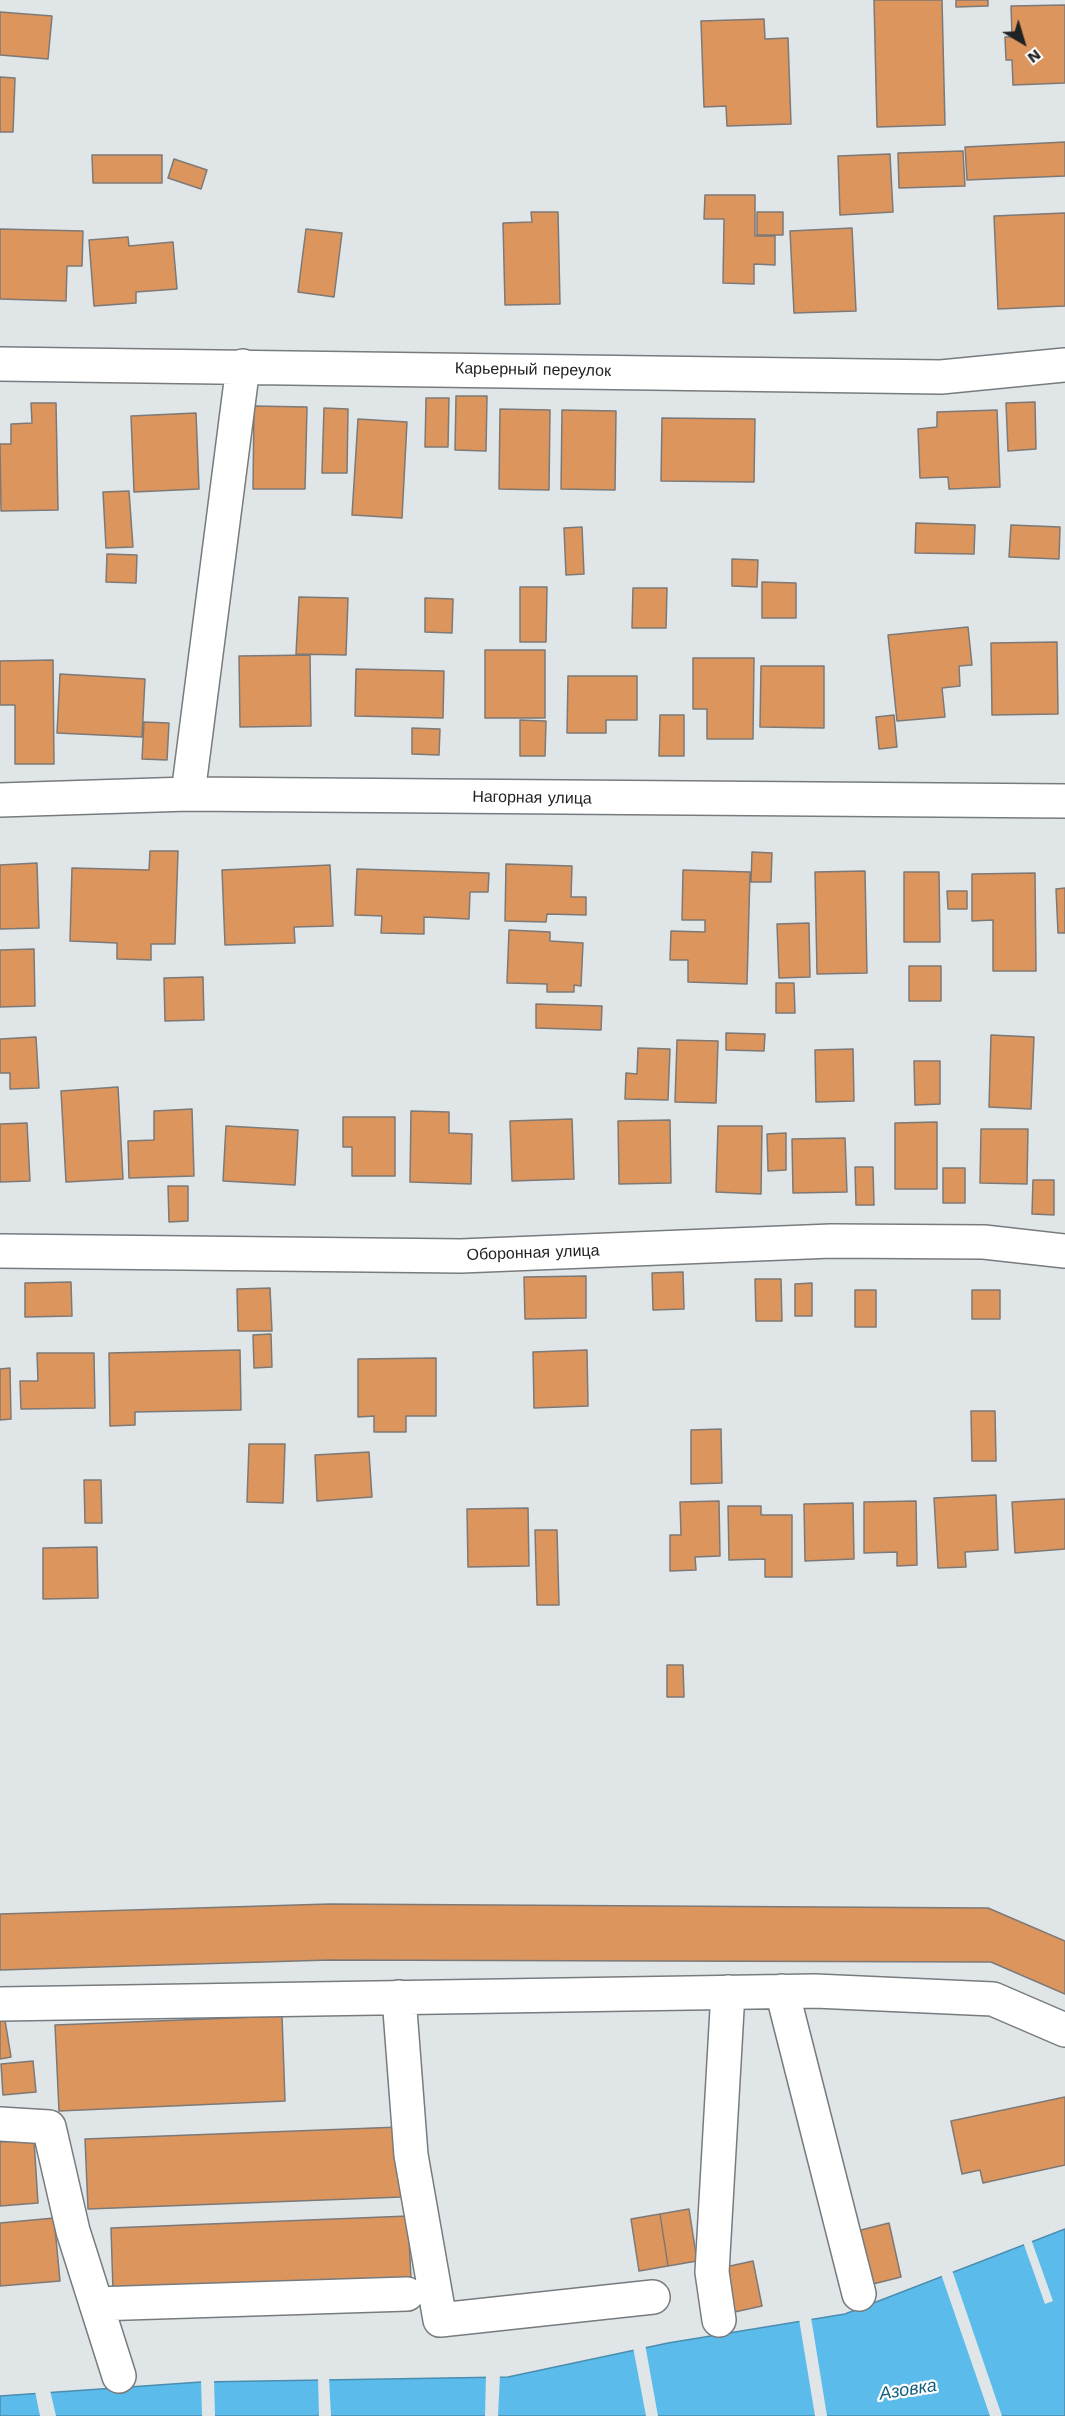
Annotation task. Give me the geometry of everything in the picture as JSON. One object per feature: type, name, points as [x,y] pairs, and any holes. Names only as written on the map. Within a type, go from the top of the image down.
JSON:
[{"type":"street","name":"Карьерный переулок","points":[[0,364],[941,377],[1065,366]]},
{"type":"street","points":[[188,794],[243,366]]},
{"type":"street","name":"Нагорная улица","points":[[0,800],[188,794],[1065,801]]},
{"type":"street","name":"Оборонная улица","points":[[0,1251],[461,1256],[831,1241],[984,1242],[1065,1251]]},
{"type":"street","points":[[782,1991],[859,2294]]},
{"type":"street","points":[[0,2004],[782,1991],[993,1999],[1065,2030]]},
{"type":"street","points":[[719,2320],[712,2272],[728,1992]]},
{"type":"street","points":[[399,1997],[411,2155],[440,2320],[653,2297]]},
{"type":"street","points":[[0,2124],[49,2127],[73,2231],[119,2376]]},
{"type":"street","points":[[96,2304],[407,2294]]},
{"type":"water","name":"Азовка","points":[[1065,2229],[1065,2416],[0,2416],[0,2396],[201,2382],[508,2377],[668,2343],[845,2314]]},
{"type":"pier","points":[[1031,2239],[1053,2301],[1045,2304],[1023,2242]]},
{"type":"pier","points":[[952,2270],[1002,2416],[990,2416],[941,2274]]},
{"type":"pier","points":[[811,2317],[827,2416],[815,2416],[799,2319]]},
{"type":"pier","points":[[645,2344],[658,2416],[646,2416],[633,2347]]},
{"type":"pier","points":[[486,2374],[500,2374],[498,2416],[485,2416]]},
{"type":"pier","points":[[318,2377],[329,2377],[331,2416],[319,2416]]},
{"type":"pier","points":[[201,2379],[214,2379],[215,2416],[202,2416]]},
{"type":"pier","points":[[50,2390],[56,2416],[40,2416],[35,2391]]},
{"type":"building","points":[[874,0],[942,0],[945,125],[877,127]]},
{"type":"building","points":[[956,0],[988,0],[988,6],[956,7]]},
{"type":"building","points":[[1065,5],[1065,83],[1013,85],[1012,60],[1006,60],[1005,37],[1012,37],[1011,6]]},
{"type":"building","points":[[0,12],[52,16],[48,59],[0,55]]},
{"type":"building","points":[[764,19],[765,39],[788,38],[791,124],[727,126],[726,106],[704,107],[701,21]]},
{"type":"building","points":[[0,77],[15,78],[13,132],[0,132]]},
{"type":"building","points":[[1065,142],[1065,176],[967,180],[965,147]]},
{"type":"building","points":[[963,151],[965,186],[899,188],[898,153]]},
{"type":"building","points":[[890,154],[893,212],[840,215],[838,156]]},
{"type":"building","points":[[92,155],[162,155],[162,183],[93,183]]},
{"type":"building","points":[[174,159],[207,170],[201,189],[168,178]]},
{"type":"building","points":[[705,195],[755,195],[755,236],[775,236],[775,265],[754,264],[754,284],[723,283],[724,219],[704,219]]},
{"type":"building","points":[[531,212],[558,212],[560,304],[505,305],[503,223],[532,222]]},
{"type":"building","points":[[757,212],[783,212],[783,235],[757,235]]},
{"type":"building","points":[[1065,213],[1065,306],[998,309],[994,216]]},
{"type":"building","points":[[852,228],[856,311],[794,313],[790,231]]},
{"type":"building","points":[[0,229],[83,231],[82,266],[67,266],[66,301],[0,299]]},
{"type":"building","points":[[306,229],[342,233],[334,297],[298,292]]},
{"type":"building","points":[[128,237],[129,246],[173,242],[177,289],[136,292],[136,303],[94,306],[89,240]]},
{"type":"building","points":[[456,396],[487,396],[486,451],[455,450]]},
{"type":"building","points":[[426,398],[449,398],[448,447],[425,447]]},
{"type":"building","points":[[1035,402],[1036,449],[1008,451],[1006,403]]},
{"type":"building","points":[[31,403],[56,403],[58,510],[1,511],[0,444],[11,444],[11,424],[32,423]]},
{"type":"building","points":[[254,406],[307,407],[305,489],[253,489]]},
{"type":"building","points":[[324,408],[348,409],[347,473],[322,473]]},
{"type":"building","points":[[500,409],[550,410],[549,490],[499,489]]},
{"type":"building","points":[[562,410],[616,411],[615,490],[561,489]]},
{"type":"building","points":[[997,410],[1000,487],[949,489],[948,477],[920,478],[918,429],[937,427],[937,412]]},
{"type":"building","points":[[196,413],[199,489],[134,492],[131,416]]},
{"type":"building","points":[[662,418],[755,419],[754,482],[661,481]]},
{"type":"building","points":[[358,419],[407,422],[402,518],[352,515]]},
{"type":"building","points":[[129,491],[133,547],[106,548],[103,492]]},
{"type":"building","points":[[916,523],[975,525],[974,554],[915,553]]},
{"type":"building","points":[[1011,525],[1060,527],[1059,559],[1009,557]]},
{"type":"building","points":[[582,527],[584,574],[566,575],[564,528]]},
{"type":"building","points":[[107,554],[137,555],[136,583],[106,582]]},
{"type":"building","points":[[732,559],[758,560],[757,587],[732,586]]},
{"type":"building","points":[[762,582],[796,583],[796,618],[762,618]]},
{"type":"building","points":[[520,587],[547,587],[546,642],[520,642]]},
{"type":"building","points":[[633,588],[667,588],[666,628],[632,628]]},
{"type":"building","points":[[299,597],[348,598],[346,655],[296,654]]},
{"type":"building","points":[[425,598],[453,599],[452,633],[425,632]]},
{"type":"building","points":[[968,627],[972,665],[959,666],[960,686],[942,688],[945,717],[897,721],[888,635]]},
{"type":"building","points":[[1057,642],[1058,714],[992,715],[991,643]]},
{"type":"building","points":[[485,650],[545,650],[545,718],[485,718]]},
{"type":"building","points":[[310,655],[311,726],[240,727],[239,656]]},
{"type":"building","points":[[693,658],[754,658],[753,739],[707,739],[707,709],[693,709]]},
{"type":"building","points":[[53,660],[54,764],[15,764],[15,705],[0,705],[0,661]]},
{"type":"building","points":[[761,666],[824,666],[824,728],[760,727]]},
{"type":"building","points":[[356,669],[444,671],[443,718],[355,716]]},
{"type":"building","points":[[60,674],[145,679],[142,737],[57,733]]},
{"type":"building","points":[[568,676],[637,676],[637,720],[606,720],[606,733],[567,733]]},
{"type":"building","points":[[660,715],[684,715],[684,756],[659,756]]},
{"type":"building","points":[[894,715],[897,747],[879,749],[876,717]]},
{"type":"building","points":[[520,720],[546,721],[545,756],[520,756]]},
{"type":"building","points":[[144,722],[169,723],[167,760],[142,759]]},
{"type":"building","points":[[412,728],[440,729],[439,755],[412,754]]},
{"type":"building","points":[[150,851],[178,851],[175,944],[151,944],[151,960],[117,959],[117,943],[70,941],[72,868],[149,870]]},
{"type":"building","points":[[752,852],[772,853],[771,882],[751,882]]},
{"type":"building","points":[[37,863],[39,928],[0,929],[0,865]]},
{"type":"building","points":[[506,864],[572,866],[571,897],[586,897],[586,915],[547,914],[546,922],[505,921]]},
{"type":"building","points":[[330,865],[333,926],[294,927],[295,943],[225,945],[222,870]]},
{"type":"building","points":[[357,869],[489,873],[488,892],[470,892],[469,919],[424,917],[424,934],[381,933],[382,916],[355,915]]},
{"type":"building","points":[[683,870],[750,872],[747,984],[688,982],[688,960],[670,960],[671,931],[705,932],[705,920],[682,920]]},
{"type":"building","points":[[865,871],[867,973],[817,974],[815,872]]},
{"type":"building","points":[[904,872],[939,872],[940,942],[904,942]]},
{"type":"building","points":[[1035,873],[1036,971],[993,971],[993,920],[972,921],[972,874]]},
{"type":"building","points":[[1065,888],[1065,933],[1058,933],[1056,889]]},
{"type":"building","points":[[947,891],[967,891],[967,909],[948,909]]},
{"type":"building","points":[[809,923],[810,977],[779,978],[777,924]]},
{"type":"building","points":[[509,930],[550,932],[550,941],[583,943],[581,986],[574,985],[574,992],[547,992],[547,984],[507,983]]},
{"type":"building","points":[[34,949],[35,1006],[0,1007],[0,950]]},
{"type":"building","points":[[909,966],[941,966],[941,1001],[909,1001]]},
{"type":"building","points":[[203,977],[204,1020],[165,1021],[164,978]]},
{"type":"building","points":[[776,983],[794,983],[795,1013],[776,1013]]},
{"type":"building","points":[[536,1004],[602,1006],[601,1030],[536,1028]]},
{"type":"building","points":[[726,1033],[765,1034],[764,1051],[726,1050]]},
{"type":"building","points":[[991,1035],[1034,1037],[1031,1109],[989,1107]]},
{"type":"building","points":[[36,1037],[39,1088],[10,1089],[10,1073],[0,1073],[0,1039]]},
{"type":"building","points":[[677,1040],[718,1041],[716,1103],[675,1102]]},
{"type":"building","points":[[638,1048],[670,1049],[668,1100],[625,1099],[626,1073],[637,1074]]},
{"type":"building","points":[[853,1049],[854,1101],[816,1102],[815,1050]]},
{"type":"building","points":[[914,1061],[940,1061],[940,1104],[915,1105]]},
{"type":"building","points":[[118,1087],[123,1179],[66,1182],[61,1091]]},
{"type":"building","points":[[192,1109],[194,1176],[129,1178],[128,1141],[154,1140],[154,1111]]},
{"type":"building","points":[[411,1111],[449,1112],[449,1133],[472,1134],[471,1184],[410,1182]]},
{"type":"building","points":[[343,1117],[395,1117],[395,1176],[352,1176],[352,1147],[343,1147]]},
{"type":"building","points":[[572,1119],[574,1179],[512,1181],[510,1121]]},
{"type":"building","points":[[670,1120],[671,1183],[619,1184],[618,1121]]},
{"type":"building","points":[[937,1122],[937,1189],[895,1189],[895,1123]]},
{"type":"building","points":[[27,1123],[30,1181],[0,1182],[0,1124]]},
{"type":"building","points":[[226,1126],[298,1130],[295,1185],[223,1181]]},
{"type":"building","points":[[718,1126],[762,1126],[761,1194],[716,1192]]},
{"type":"building","points":[[981,1129],[1028,1129],[1027,1184],[980,1183]]},
{"type":"building","points":[[786,1133],[786,1170],[768,1171],[767,1134]]},
{"type":"building","points":[[845,1138],[847,1192],[793,1193],[792,1139]]},
{"type":"building","points":[[855,1167],[873,1167],[874,1205],[856,1205]]},
{"type":"building","points":[[943,1168],[965,1168],[965,1203],[943,1203]]},
{"type":"building","points":[[1033,1180],[1054,1180],[1054,1215],[1032,1214]]},
{"type":"building","points":[[168,1186],[188,1186],[188,1221],[169,1222]]},
{"type":"building","points":[[683,1272],[684,1309],[653,1310],[652,1273]]},
{"type":"building","points":[[586,1276],[586,1318],[525,1319],[524,1277]]},
{"type":"building","points":[[755,1279],[781,1279],[782,1321],[756,1321]]},
{"type":"building","points":[[71,1282],[72,1316],[25,1317],[25,1283]]},
{"type":"building","points":[[812,1283],[812,1316],[795,1316],[795,1284]]},
{"type":"building","points":[[270,1288],[272,1331],[238,1331],[237,1289]]},
{"type":"building","points":[[855,1290],[876,1290],[876,1327],[855,1327]]},
{"type":"building","points":[[972,1290],[1000,1290],[1000,1319],[972,1319]]},
{"type":"building","points":[[271,1334],[272,1367],[254,1368],[253,1335]]},
{"type":"building","points":[[240,1350],[241,1410],[135,1412],[135,1425],[110,1426],[109,1353]]},
{"type":"building","points":[[587,1350],[588,1406],[534,1408],[533,1352]]},
{"type":"building","points":[[37,1353],[94,1353],[95,1408],[21,1409],[20,1381],[38,1381]]},
{"type":"building","points":[[436,1358],[436,1416],[406,1416],[406,1432],[374,1432],[374,1416],[358,1417],[358,1359]]},
{"type":"building","points":[[10,1368],[11,1419],[0,1420],[0,1369]]},
{"type":"building","points":[[971,1411],[995,1411],[996,1461],[972,1461]]},
{"type":"building","points":[[721,1429],[722,1483],[691,1484],[691,1430]]},
{"type":"building","points":[[249,1444],[285,1444],[283,1503],[247,1502]]},
{"type":"building","points":[[369,1452],[372,1497],[317,1501],[315,1455]]},
{"type":"building","points":[[84,1480],[101,1480],[102,1523],[85,1523]]},
{"type":"building","points":[[996,1495],[998,1550],[965,1552],[966,1567],[938,1568],[934,1498]]},
{"type":"building","points":[[1065,1499],[1065,1549],[1015,1553],[1012,1502]]},
{"type":"building","points":[[719,1501],[720,1556],[695,1557],[696,1570],[670,1571],[670,1535],[681,1535],[680,1502]]},
{"type":"building","points":[[916,1501],[917,1565],[897,1566],[897,1552],[864,1553],[864,1502]]},
{"type":"building","points":[[853,1503],[854,1559],[805,1561],[804,1504]]},
{"type":"building","points":[[728,1506],[761,1506],[761,1515],[792,1515],[792,1577],[765,1577],[765,1559],[729,1560]]},
{"type":"building","points":[[528,1508],[529,1566],[468,1567],[467,1509]]},
{"type":"building","points":[[535,1530],[557,1530],[559,1605],[537,1605]]},
{"type":"building","points":[[97,1547],[98,1598],[43,1599],[43,1548]]},
{"type":"building","points":[[667,1665],[683,1665],[684,1697],[667,1697]]},
{"type":"building","points":[[329,1904],[988,1908],[1065,1941],[1065,1994],[991,1962],[329,1960],[0,1970],[0,1914]]},
{"type":"building","points":[[4,2014],[11,2057],[0,2059],[0,2015]]},
{"type":"building","points":[[282,2016],[285,2101],[59,2111],[55,2025]]},
{"type":"building","points":[[33,2061],[36,2092],[3,2095],[1,2064]]},
{"type":"building","points":[[1065,2097],[1065,2165],[983,2183],[980,2170],[962,2174],[951,2121]]},
{"type":"building","points":[[400,2127],[402,2197],[88,2209],[85,2139]]},
{"type":"building","points":[[34,2140],[38,2203],[0,2206],[0,2142]]},
{"type":"building","points":[[689,2209],[697,2261],[668,2266],[660,2214]]},
{"type":"building","points":[[660,2214],[668,2266],[639,2271],[631,2219]]},
{"type":"building","points":[[408,2216],[411,2279],[113,2291],[111,2228]]},
{"type":"building","points":[[54,2218],[60,2281],[0,2286],[0,2223]]},
{"type":"building","points":[[889,2223],[901,2277],[869,2285],[857,2231]]},
{"type":"building","points":[[753,2261],[762,2306],[730,2313],[721,2268]]}]
